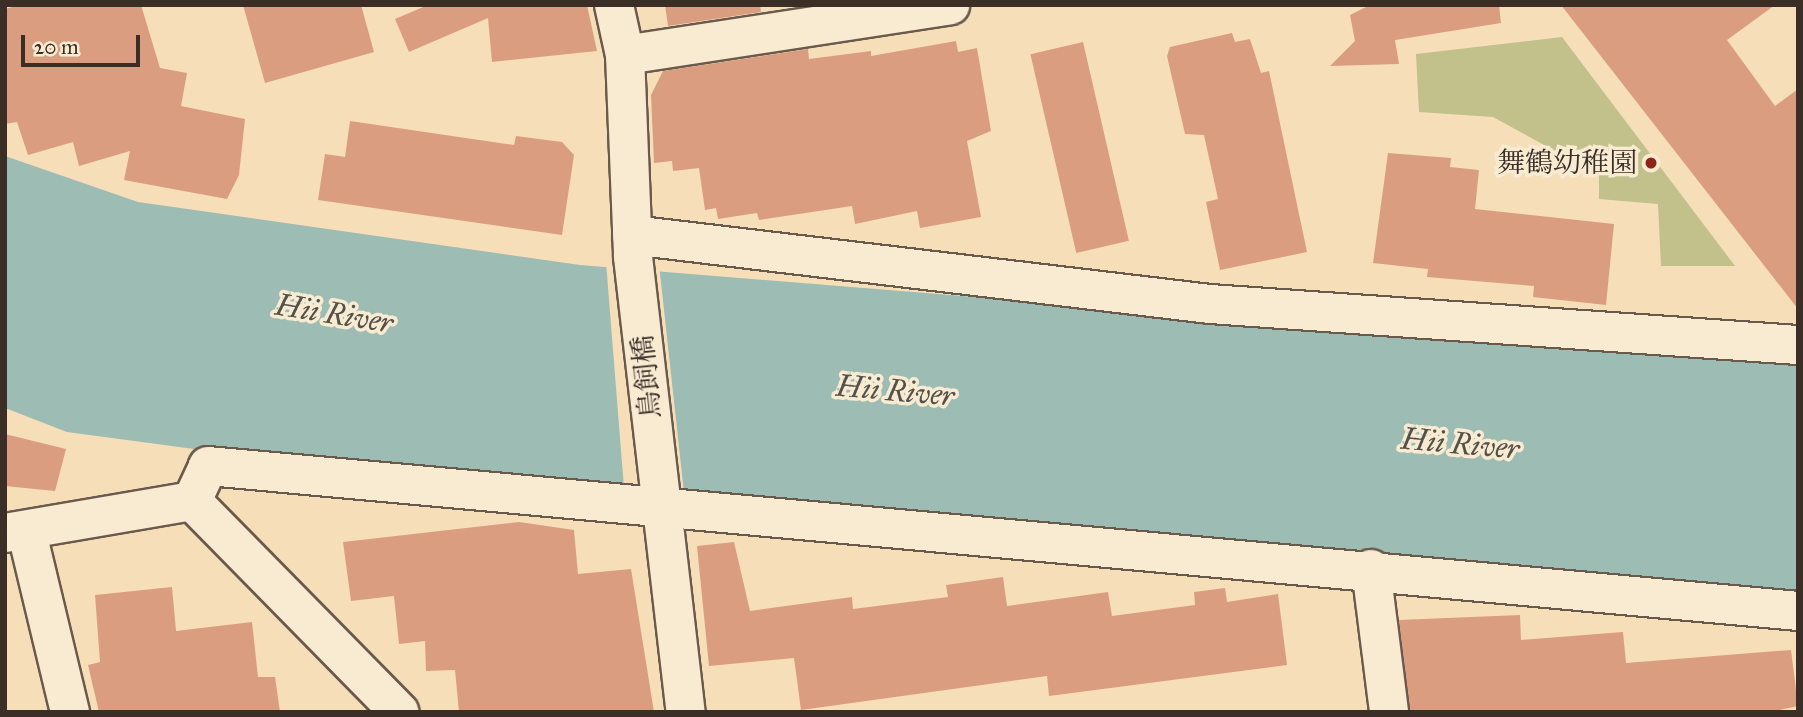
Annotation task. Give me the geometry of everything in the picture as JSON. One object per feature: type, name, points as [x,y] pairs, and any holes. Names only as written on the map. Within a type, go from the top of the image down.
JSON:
[{"type":"street","name":"鳥飼橋","points":[[614,5],[625,55],[633,246],[687,712]]},
{"type":"street","points":[[625,55],[950,5]]},
{"type":"street","points":[[633,246],[1210,303],[1798,345]]},
{"type":"street","points":[[192,501],[208,466],[661,502],[1798,611]]},
{"type":"street","points":[[70,712],[16,533],[192,501]]},
{"type":"street","points":[[192,501],[398,712]]},
{"type":"street","points":[[1371,569],[1389,712]]},
{"type":"shaded area","points":[[1562,37],[1735,266],[1661,266],[1658,204],[1599,199],[1599,175],[1493,117],[1419,112],[1416,54]]},
{"type":"water","name":"Hii River","points":[[5,156],[138,202],[580,265],[1798,364],[1798,591],[591,481],[285,461],[67,432],[5,408]]},
{"type":"pier","points":[[606,262],[659,264],[684,493],[624,488]]},
{"type":"building","points":[[20,5],[141,5],[160,68],[187,73],[181,106],[245,119],[239,175],[227,199],[124,180],[130,151],[79,166],[73,142],[28,155],[17,122],[5,124],[5,9]]},
{"type":"building","points":[[243,5],[361,5],[374,52],[265,83]]},
{"type":"building","points":[[428,5],[587,5],[597,51],[492,62],[488,18],[409,52],[395,19]]},
{"type":"building","points":[[665,5],[760,5],[761,12],[668,26]]},
{"type":"building","points":[[1370,5],[1499,5],[1501,23],[1395,40],[1399,64],[1330,66],[1355,41],[1350,15]]},
{"type":"building","points":[[1561,5],[1775,5],[1727,40],[1775,106],[1798,89],[1798,309]]},
{"type":"building","points":[[1232,33],[1235,42],[1250,39],[1261,73],[1269,71],[1307,252],[1220,270],[1206,202],[1218,199],[1204,135],[1185,134],[1167,56],[1170,47]]},
{"type":"building","points":[[956,41],[958,52],[977,48],[991,131],[967,141],[981,217],[920,228],[917,211],[855,224],[852,206],[759,220],[757,213],[718,219],[716,208],[705,210],[699,168],[673,171],[672,161],[654,163],[651,95],[663,71],[808,49],[809,59],[871,51],[871,56]]},
{"type":"building","points":[[1083,42],[1129,241],[1076,253],[1030,54]]},
{"type":"building","points":[[350,121],[514,145],[516,136],[562,142],[574,155],[562,235],[318,200],[325,154],[345,157]]},
{"type":"building","points":[[1388,153],[1451,158],[1450,167],[1479,170],[1475,209],[1614,224],[1606,305],[1533,297],[1534,286],[1427,277],[1428,269],[1373,263]]},
{"type":"building","points":[[5,434],[66,449],[55,491],[5,486]]},
{"type":"building","points":[[519,522],[574,530],[578,574],[631,569],[654,712],[459,712],[455,670],[426,671],[425,641],[399,644],[394,596],[351,601],[343,542]]},
{"type":"building","points":[[734,542],[750,611],[852,597],[853,609],[948,597],[946,585],[1003,577],[1007,606],[1108,592],[1112,616],[1195,605],[1194,592],[1225,588],[1227,602],[1278,594],[1287,665],[1049,696],[1047,676],[801,710],[794,658],[709,666],[697,546]]},
{"type":"building","points":[[172,587],[176,631],[252,622],[258,677],[275,677],[280,712],[99,712],[88,665],[100,662],[95,595]]},
{"type":"building","points":[[1520,615],[1521,640],[1623,632],[1626,663],[1791,650],[1798,706],[1770,712],[1410,712],[1399,620]]},
{"type":"place","name":"舞鶴幼稚園","points":[[1651,163]]}]
